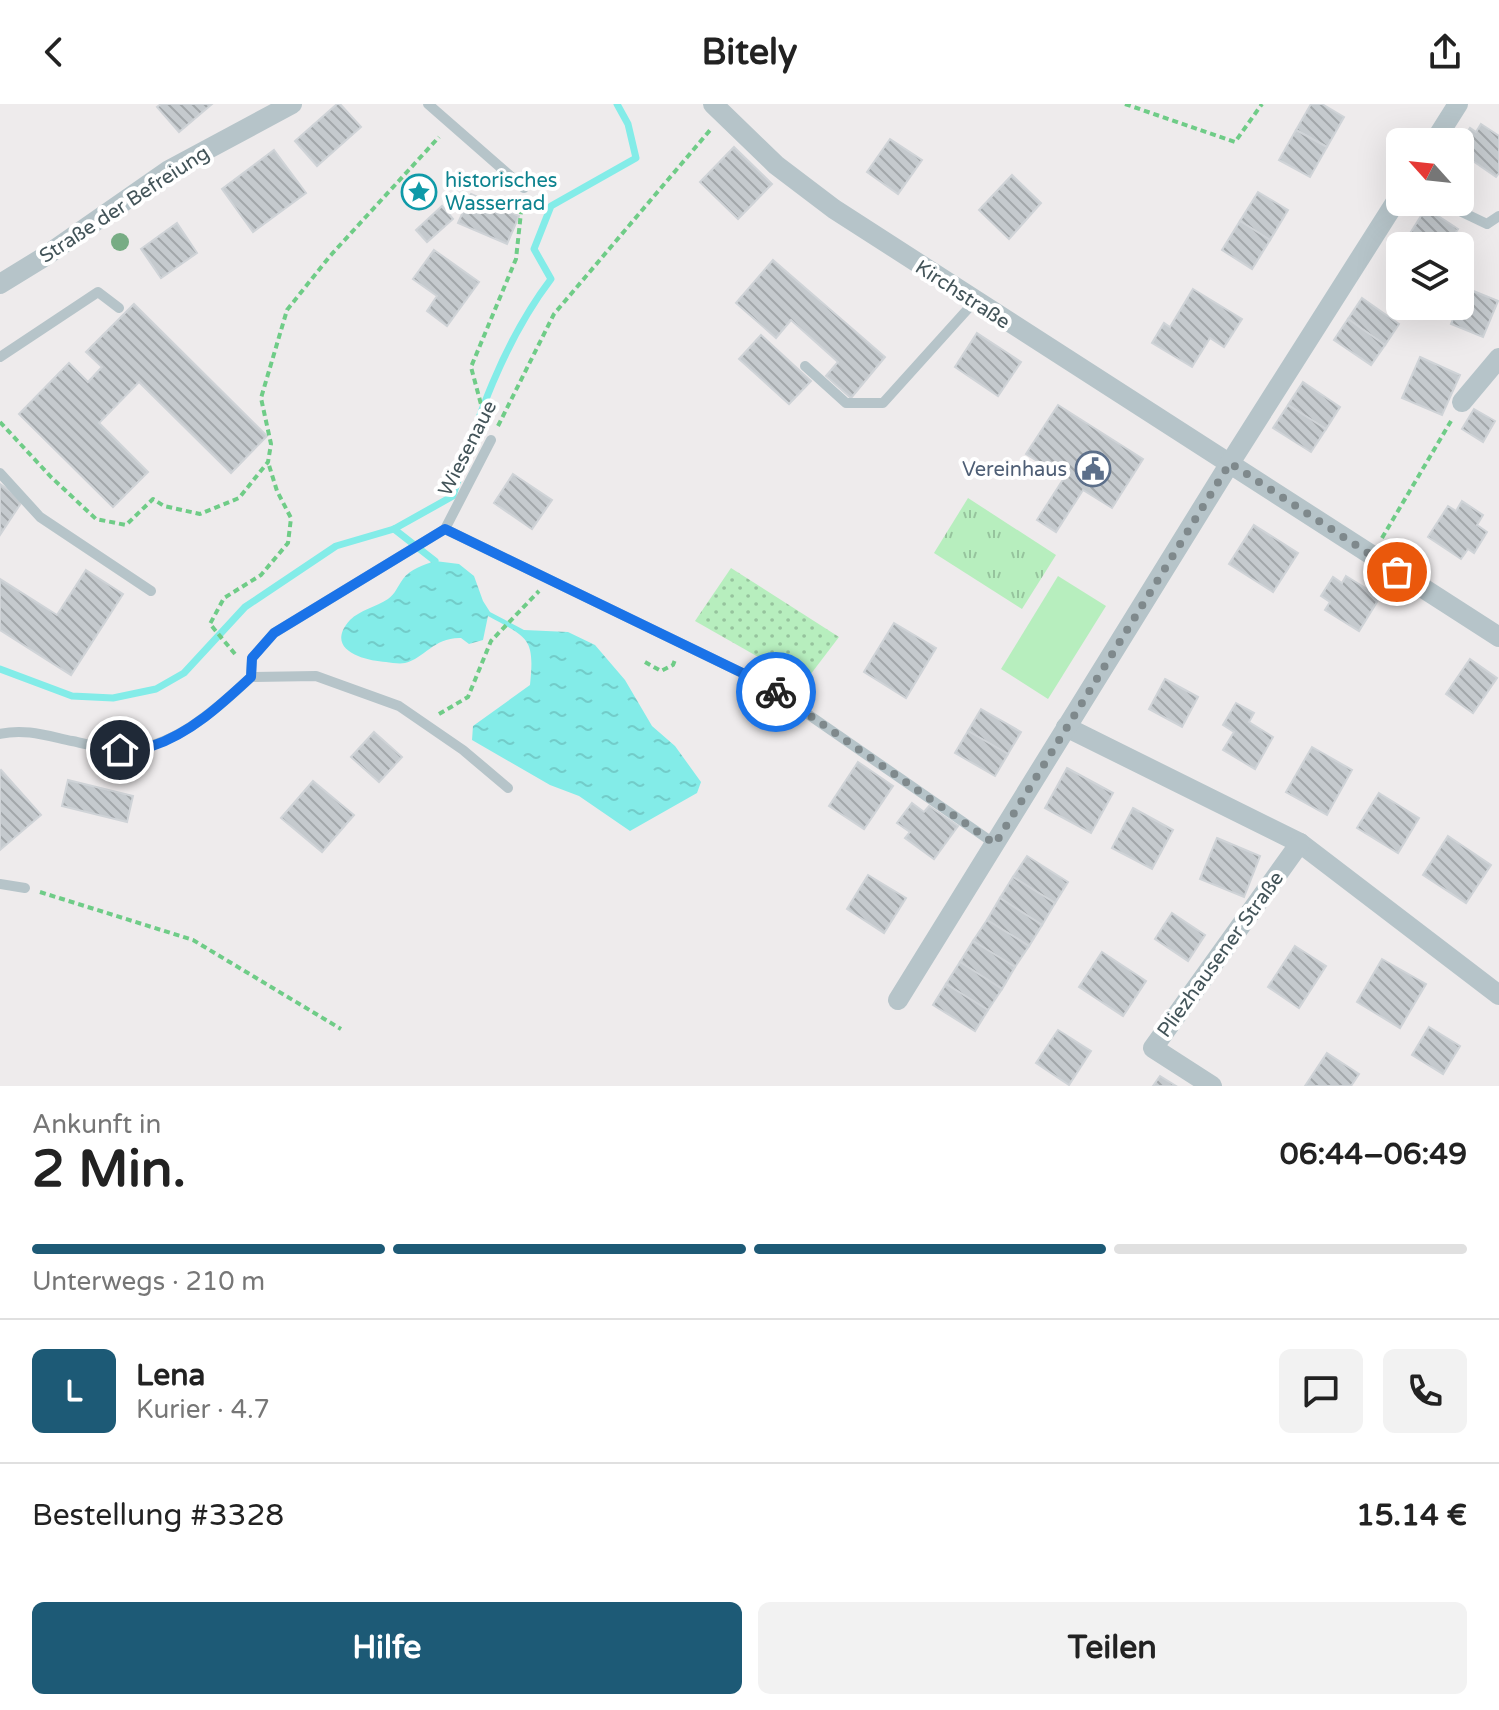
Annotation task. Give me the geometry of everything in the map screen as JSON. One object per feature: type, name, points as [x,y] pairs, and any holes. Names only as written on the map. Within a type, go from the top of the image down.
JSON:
[{"type":"street","name":"Straße der Befreiung","points":[[0,284],[169,170],[292,104]]},
{"type":"street","points":[[1443,128],[1458,104]]},
{"type":"street","name":"Kirchstraße","points":[[718,110],[776,165],[834,209],[1499,637]]},
{"type":"street","points":[[898,1000],[1387,216]]},
{"type":"street","points":[[1462,402],[1499,358]]},
{"type":"street","points":[[1066,727],[1300,843],[1499,995]]},
{"type":"street","name":"Pliezhausener Straße","points":[[1212,1086],[1153,1048],[1300,843]]},
{"type":"lane","points":[[428,104],[524,188]]},
{"type":"lane","points":[[1470,216],[1487,224],[1499,216]]},
{"type":"lane","points":[[0,357],[98,292],[119,308]]},
{"type":"lane","points":[[805,366],[846,403],[883,403],[975,301]]},
{"type":"lane","name":"Wiesenaue","points":[[0,734],[18,730],[120,750],[153,745],[201,719],[223,704],[251,677],[252,658],[274,633],[445,529],[489,436]]},
{"type":"lane","points":[[0,473],[40,517],[151,591]]},
{"type":"lane","points":[[445,529],[763,683],[995,844]]},
{"type":"lane","points":[[251,677],[316,676],[399,706],[463,750],[508,788]]},
{"type":"lane","points":[[0,884],[25,888]]},
{"type":"path","points":[[1125,104],[1235,142],[1262,104]]},
{"type":"path","name":"Wiesenaue","points":[[489,436],[554,314],[718,110]]},
{"type":"path","points":[[224,638],[210,624],[224,598],[261,575],[288,543],[291,518],[277,491],[268,462],[271,444],[261,398],[287,310],[330,256],[451,124]]},
{"type":"path","points":[[489,436],[471,367],[516,259],[524,188]]},
{"type":"path","points":[[1372,556],[1462,402]]},
{"type":"path","points":[[0,422],[51,477],[96,519],[126,525],[153,499],[164,506],[200,514],[239,498],[268,462]]},
{"type":"path","points":[[424,723],[468,697],[491,641],[551,580]]},
{"type":"path","points":[[645,662],[661,671],[673,665],[683,644]]},
{"type":"path","points":[[25,888],[193,940],[341,1029]]},
{"type":"green space","points":[[968,498],[1056,555],[1022,609],[934,553]]},
{"type":"green space","points":[[731,568],[839,637],[804,683],[695,621]]},
{"type":"green space","points":[[1058,576],[1106,606],[1048,699],[1001,669]]},
{"type":"water","points":[[435,561],[459,564],[474,576],[490,612],[524,630],[568,632],[595,645],[625,680],[652,726],[675,746],[701,782],[697,793],[630,831],[579,796],[550,785],[472,740],[473,726],[530,685],[531,657],[526,641],[488,616],[483,640],[469,644],[461,638],[444,641],[405,663],[368,659],[350,652],[344,646],[341,639],[343,630],[350,620],[388,599],[409,573]]},
{"type":"building","points":[[161,104],[212,104],[179,132],[157,107]]},
{"type":"building","points":[[337,104],[361,127],[317,166],[295,141]]},
{"type":"building","points":[[1311,104],[1322,104],[1344,117],[1327,147],[1296,130]]},
{"type":"building","points":[[1481,124],[1499,136],[1499,173],[1496,177],[1474,162],[1474,131]]},
{"type":"building","points":[[1296,130],[1327,147],[1310,177],[1279,160]]},
{"type":"building","points":[[890,139],[922,160],[898,194],[867,172]]},
{"type":"building","points":[[734,147],[772,184],[738,219],[700,182]]},
{"type":"building","points":[[274,150],[306,193],[253,232],[222,189]]},
{"type":"building","points":[[1012,175],[1041,203],[1009,239],[979,210]]},
{"type":"building","points":[[1258,192],[1288,210],[1270,240],[1240,221]]},
{"type":"building","points":[[471,194],[519,216],[507,244],[458,223]]},
{"type":"building","points":[[442,206],[453,219],[427,242],[416,230]]},
{"type":"building","points":[[1421,216],[1438,216],[1458,229],[1456,232],[1411,232]]},
{"type":"building","points":[[1240,221],[1270,240],[1252,269],[1222,250]]},
{"type":"building","points":[[177,223],[197,253],[161,278],[141,249]]},
{"type":"building","points":[[434,250],[479,282],[447,326],[427,311],[437,296],[413,279]]},
{"type":"building","points":[[773,260],[885,357],[851,398],[826,376],[838,362],[791,320],[776,338],[736,303]]},
{"type":"building","points":[[1193,289],[1242,319],[1224,347],[1210,338],[1192,367],[1152,343],[1164,323],[1170,327]]},
{"type":"building","points":[[1474,291],[1498,301],[1483,337],[1451,324],[1453,320],[1474,320]]},
{"type":"building","points":[[1362,298],[1386,315],[1386,320],[1399,324],[1385,345],[1348,319]]},
{"type":"building","points":[[134,304],[267,436],[231,473],[139,382],[99,423],[148,472],[113,507],[19,414],[69,363],[88,382],[102,367],[86,352]]},
{"type":"building","points":[[1348,319],[1385,345],[1371,365],[1334,340]]},
{"type":"building","points":[[977,333],[1021,362],[998,396],[955,367]]},
{"type":"building","points":[[761,335],[811,381],[789,404],[739,359]]},
{"type":"building","points":[[1420,357],[1460,375],[1442,415],[1402,398]]},
{"type":"building","points":[[1303,382],[1340,407],[1326,429],[1288,405]]},
{"type":"building","name":"Vereinhaus","points":[[1058,405],[1143,459],[1112,508],[1083,490],[1056,532],[1037,520],[1064,478],[1026,454]]},
{"type":"building","points":[[1288,405],[1326,429],[1311,452],[1273,428]]},
{"type":"building","points":[[1474,409],[1495,421],[1483,442],[1462,429]]},
{"type":"building","points":[[513,474],[552,500],[532,529],[494,503]]},
{"type":"building","points":[[0,484],[23,500],[0,535]]},
{"type":"building","points":[[1462,501],[1483,515],[1477,525],[1487,532],[1474,553],[1468,549],[1461,559],[1428,537],[1448,506],[1456,511]]},
{"type":"building","points":[[1254,525],[1298,553],[1273,592],[1229,564]]},
{"type":"building","points":[[86,570],[123,594],[71,675],[0,630],[0,579],[57,615]]},
{"type":"building","points":[[1346,576],[1380,597],[1359,631],[1325,610],[1330,602],[1321,596],[1333,577],[1342,583]]},
{"type":"building","points":[[894,623],[936,648],[906,698],[864,672]]},
{"type":"building","points":[[1470,659],[1497,678],[1473,713],[1446,694]]},
{"type":"building","points":[[1165,679],[1198,697],[1182,727],[1149,709]]},
{"type":"building","points":[[1236,703],[1254,713],[1249,722],[1273,737],[1255,769],[1223,750],[1234,732],[1223,725]]},
{"type":"building","points":[[981,709],[1021,732],[1008,754],[968,731]]},
{"type":"building","points":[[968,731],[1008,754],[995,776],[955,753]]},
{"type":"building","points":[[374,732],[402,757],[379,782],[351,757]]},
{"type":"building","points":[[1312,747],[1352,770],[1327,815],[1286,792]]},
{"type":"building","points":[[858,762],[893,786],[864,829],[829,806]]},
{"type":"building","points":[[1067,768],[1113,793],[1091,833],[1045,808]]},
{"type":"building","points":[[0,771],[41,815],[0,850]]},
{"type":"building","points":[[68,780],[133,796],[127,822],[62,806]]},
{"type":"building","points":[[313,781],[354,815],[322,852],[281,818]]},
{"type":"building","points":[[1379,793],[1419,818],[1398,853],[1357,828]]},
{"type":"building","points":[[912,803],[924,812],[929,806],[958,826],[934,859],[905,838],[910,832],[897,823]]},
{"type":"building","points":[[1133,808],[1173,830],[1152,869],[1112,848]]},
{"type":"building","points":[[1448,836],[1491,865],[1466,903],[1423,875]]},
{"type":"building","points":[[1217,838],[1260,856],[1244,897],[1200,879]]},
{"type":"building","points":[[1027,856],[1068,882],[1055,903],[1013,877]]},
{"type":"building","points":[[868,875],[906,898],[884,933],[847,909]]},
{"type":"building","points":[[1013,877],[1055,903],[1042,925],[1000,898]]},
{"type":"building","points":[[1000,898],[1042,925],[1029,946],[987,920]]},
{"type":"building","points":[[1172,913],[1205,935],[1188,961],[1155,939]]},
{"type":"building","points":[[987,920],[1029,946],[1015,967],[973,941]]},
{"type":"building","points":[[973,941],[1015,967],[1002,989],[960,962]]},
{"type":"building","points":[[1295,946],[1326,966],[1299,1008],[1268,987]]},
{"type":"building","points":[[1102,952],[1146,981],[1123,1016],[1079,987]]},
{"type":"building","points":[[1382,959],[1426,984],[1400,1028],[1357,1002]]},
{"type":"building","points":[[960,962],[1002,989],[988,1010],[946,984]]},
{"type":"building","points":[[946,984],[988,1010],[975,1031],[933,1005]]},
{"type":"building","points":[[1429,1027],[1460,1046],[1443,1074],[1412,1055]]},
{"type":"building","points":[[1058,1030],[1091,1051],[1069,1085],[1036,1063]]},
{"type":"building","points":[[1327,1053],[1359,1074],[1351,1086],[1305,1086]]},
{"type":"building","points":[[1160,1076],[1176,1086],[1153,1086]]},
{"type":"waterway","points":[[0,669],[72,696],[113,698],[156,689],[184,673],[245,607],[336,546],[394,529],[453,496],[481,411],[505,356],[551,279],[534,249],[551,206],[636,158],[628,124],[617,104]]},
{"type":"waterway","points":[[394,529],[435,561]]},
{"type":"way so far","points":[[776,692],[995,844],[1230,463],[1397,572]]},
{"type":"place","name":"historisches Wasserrad","points":[[419,192]]},
{"type":"place","name":"Vereinhaus","points":[[1093,469]]},
{"type":"route","points":[[120,750],[153,745],[190,727],[223,704],[251,677],[252,658],[274,633],[445,529],[776,692]]}]
